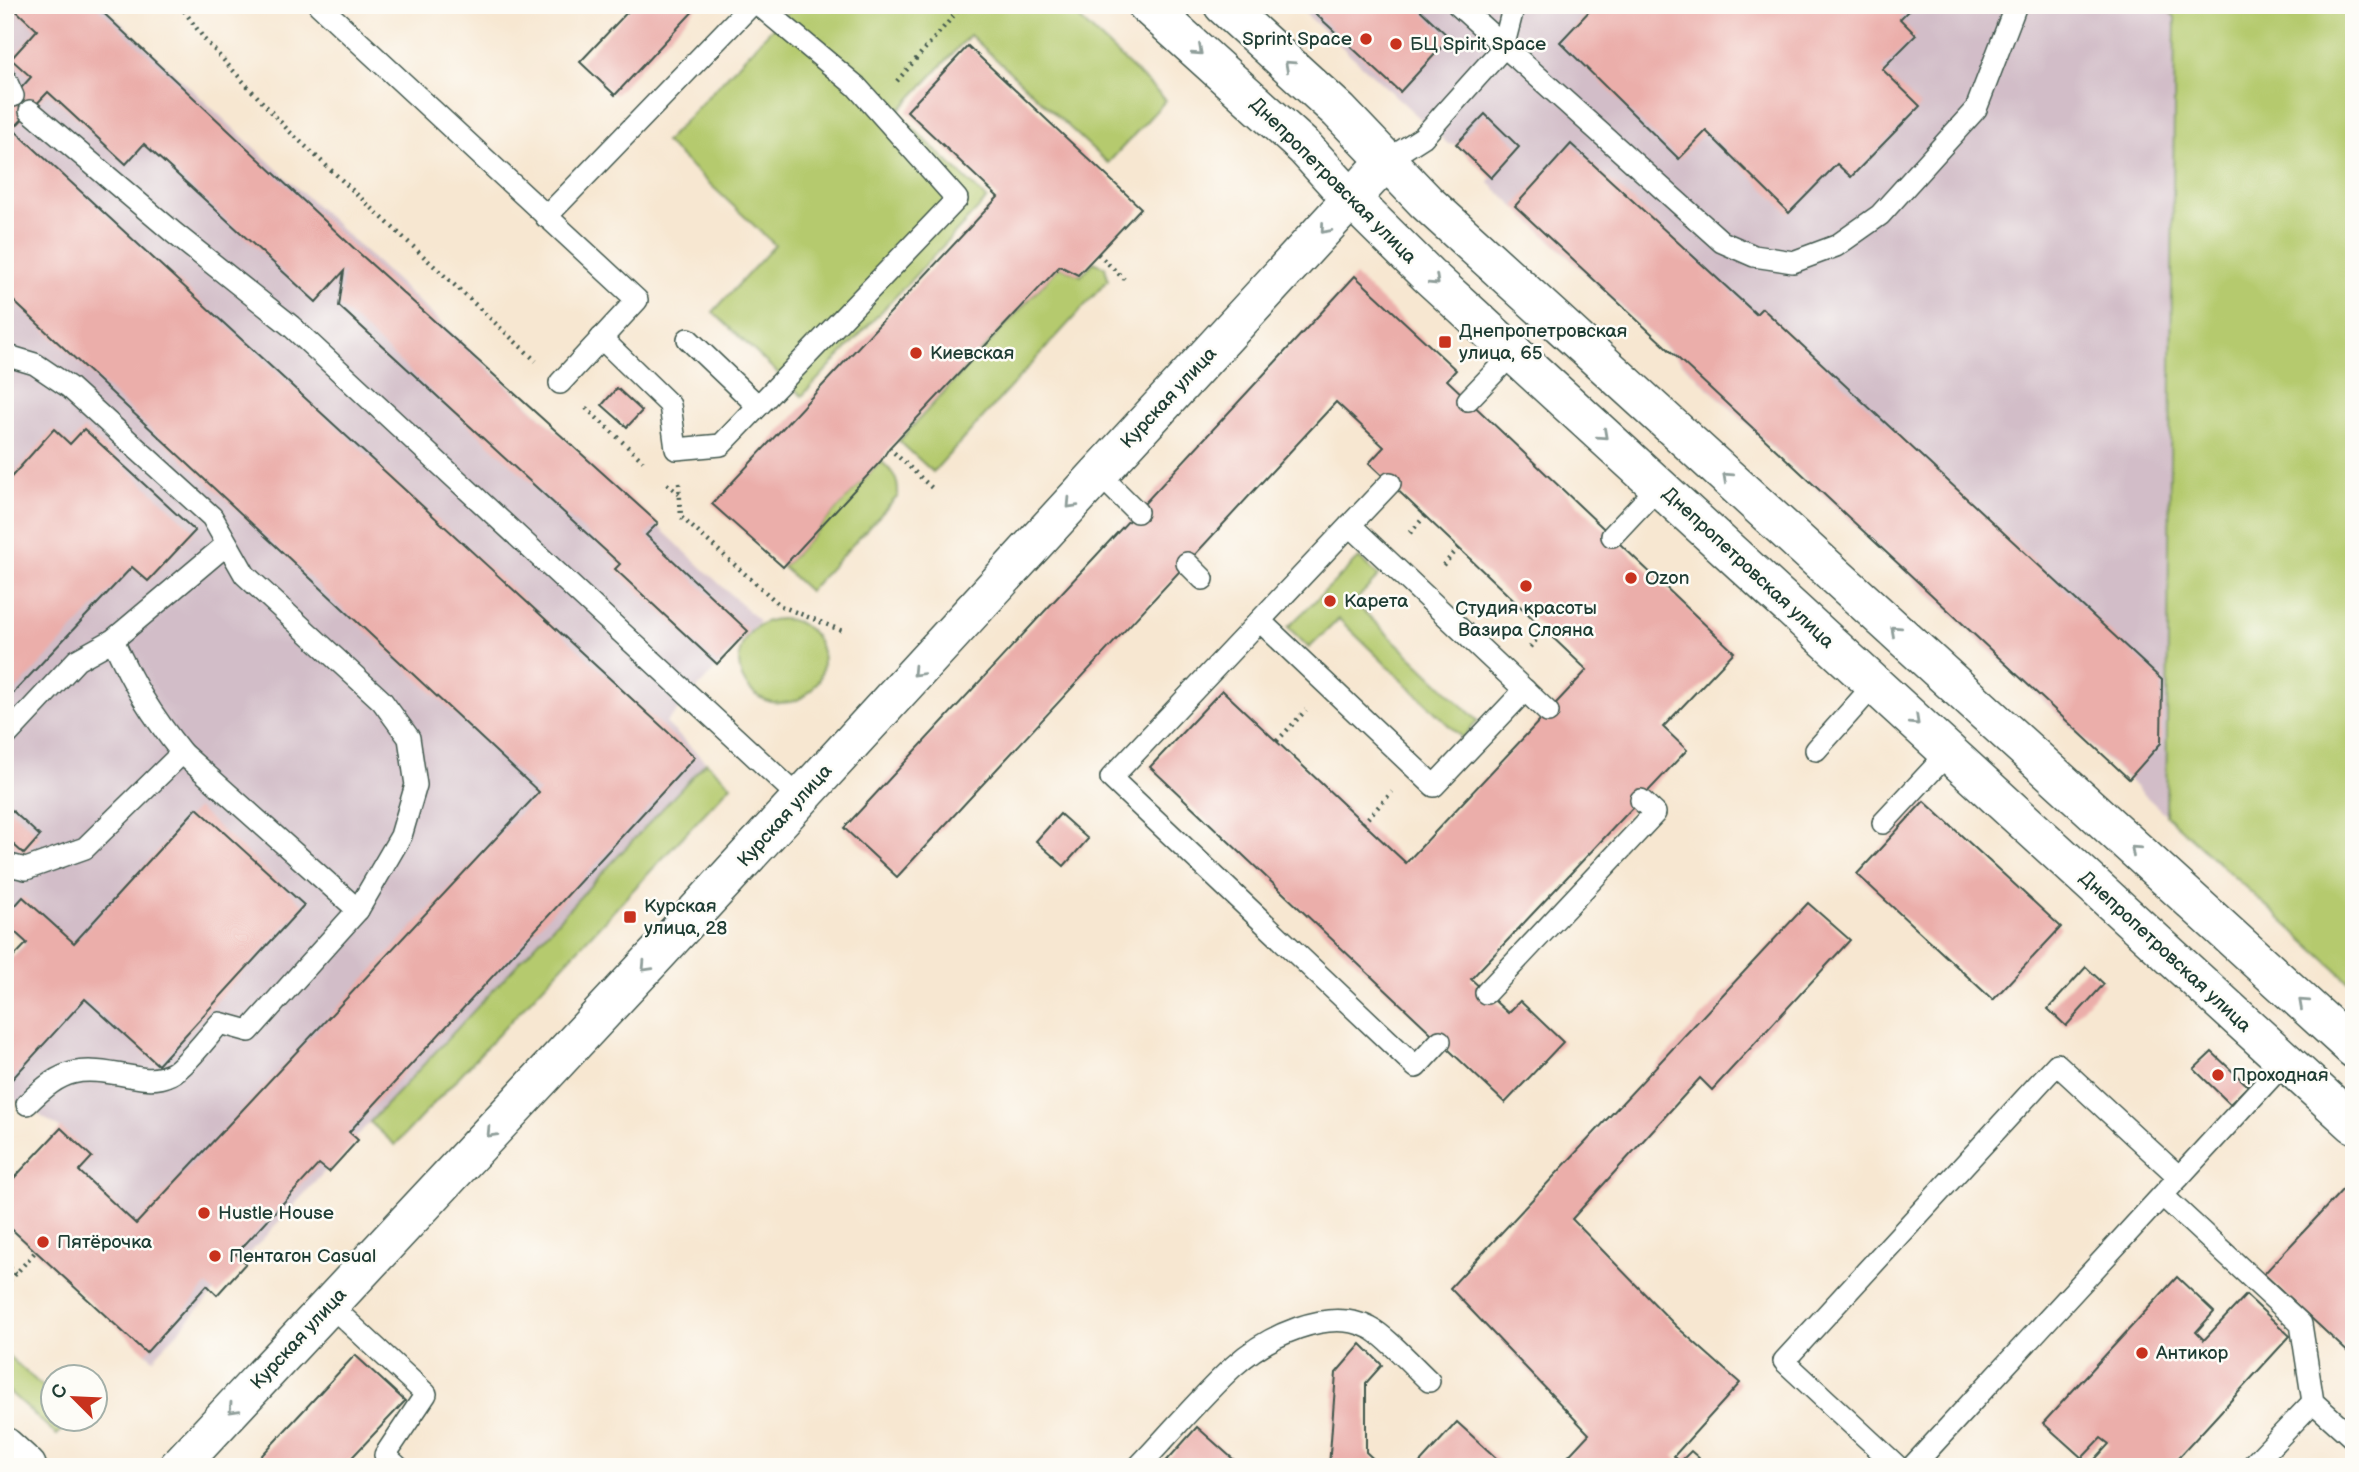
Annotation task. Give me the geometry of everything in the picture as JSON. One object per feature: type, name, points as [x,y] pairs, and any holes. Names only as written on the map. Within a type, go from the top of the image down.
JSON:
[{"type":"main road","name":"Днепропетровская улица","points":[[1147,5],[1305,148],[1351,199],[1428,275],[2354,1124]]},
{"type":"main road","points":[[1223,5],[1339,111],[1436,211],[2354,1049]]},
{"type":"main road","name":"Курская улица","points":[[178,1467],[801,799],[1387,160]]},
{"type":"main road","points":[[5,1447],[27,1467]]},
{"type":"lane","points":[[319,5],[636,300],[559,383]]},
{"type":"lane","points":[[547,217],[751,5]]},
{"type":"lane","points":[[601,338],[670,405],[676,449],[720,445],[957,199],[856,86],[759,5]]},
{"type":"lane","points":[[1458,5],[1722,242],[1754,256],[1793,262],[1836,246],[1881,215],[1976,109],[2016,5]]},
{"type":"lane","points":[[1387,160],[1423,137],[1503,48],[1514,5]]},
{"type":"lane","points":[[30,111],[174,233],[291,326],[801,799]]},
{"type":"lane","points":[[688,339],[758,406]]},
{"type":"lane","points":[[1468,400],[1513,353]]},
{"type":"lane","points":[[5,355],[35,364],[69,387],[212,517],[245,575],[382,701],[409,738],[416,785],[401,836],[358,910],[249,1031],[220,1023],[174,1073],[152,1081],[100,1071],[74,1071],[48,1082],[27,1104]]},
{"type":"lane","points":[[1099,474],[1137,512]]},
{"type":"lane","points":[[1390,483],[1111,778],[1416,1067],[1440,1041]]},
{"type":"lane","points":[[1612,536],[1659,486]]},
{"type":"lane","points":[[1350,525],[1548,712]]},
{"type":"lane","points":[[5,737],[77,660],[113,640],[228,544]]},
{"type":"lane","points":[[1187,563],[1203,579]]},
{"type":"lane","points":[[1260,621],[1434,786],[1525,690]]},
{"type":"lane","points":[[113,640],[135,687],[181,753],[358,910]]},
{"type":"lane","points":[[1816,750],[1875,684]]},
{"type":"lane","points":[[5,864],[26,869],[85,848],[181,753]]},
{"type":"lane","points":[[1883,823],[1948,753]]},
{"type":"lane","points":[[1486,993],[1655,813],[1641,800]]},
{"type":"lane","points":[[1912,1467],[2285,1062]]},
{"type":"lane","points":[[1898,1467],[1784,1361],[2056,1064],[2179,1177]]},
{"type":"lane","points":[[2163,1196],[2301,1324],[2313,1402],[2354,1439]]},
{"type":"lane","points":[[331,1306],[426,1394],[386,1455],[398,1467]]},
{"type":"lane","points":[[1138,1467],[1235,1365],[1275,1338],[1313,1323],[1348,1320],[1372,1328],[1429,1381]]},
{"type":"lane","points":[[2251,1467],[2313,1402]]},
{"type":"path","points":[[180,5],[205,40],[289,131],[650,467]]},
{"type":"path","points":[[875,107],[963,5]]},
{"type":"path","points":[[1098,254],[1124,279]]},
{"type":"path","points":[[889,448],[932,488]]},
{"type":"path","points":[[676,449],[681,517],[781,606],[845,632]]},
{"type":"path","points":[[660,477],[680,495]]},
{"type":"path","points":[[1404,538],[1425,516]]},
{"type":"path","points":[[1438,570],[1459,548]]},
{"type":"path","points":[[1524,652],[1545,630]]},
{"type":"path","points":[[1277,741],[1309,706]]},
{"type":"path","points":[[1363,823],[1395,788]]},
{"type":"path","points":[[5,1286],[36,1251]]},
{"type":"path","points":[[5,1267],[7,1265],[16,1273]]},
{"type":"shaded area","points":[[5,5],[102,5],[759,621],[666,723],[706,762],[153,1359],[5,1223],[5,1169],[15,1178],[61,1129],[5,1093],[5,965],[25,943],[5,925]]},
{"type":"shaded area","points":[[1296,5],[2354,5],[2354,986],[2166,815],[1489,183],[1491,178],[1456,145],[1448,144]]},
{"type":"green space","points":[[794,5],[1065,5],[1166,100],[1108,163],[970,35],[897,113],[987,199],[802,396],[713,312],[775,245],[665,142]]},
{"type":"green space","points":[[2162,5],[2354,5],[2354,986],[2166,815],[2175,17]]},
{"type":"green space","points":[[1094,262],[1105,267],[1108,280],[933,472],[899,441],[1060,266],[1081,276]]},
{"type":"green space","points":[[881,461],[894,476],[898,496],[809,591],[783,567]]},
{"type":"green space","points":[[1359,558],[1379,576],[1354,602],[1478,721],[1462,738],[1339,619],[1309,648],[1288,627]]},
{"type":"green space","points":[[781,619],[797,622],[811,631],[820,645],[823,661],[820,677],[811,691],[797,700],[781,703],[765,700],[751,691],[742,677],[739,661],[742,645],[751,631],[765,622]]},
{"type":"green space","points":[[706,762],[731,785],[395,1145],[370,1122]]},
{"type":"green space","points":[[5,1353],[38,1382],[38,1418],[5,1388]]},
{"type":"building","points":[[10,5],[95,5],[359,253],[658,523],[646,535],[748,631],[717,664],[615,569],[620,564],[339,306],[344,271],[316,302],[144,144],[126,164],[48,92],[13,129],[695,757],[349,1132],[358,1140],[329,1172],[319,1164],[236,1254],[246,1263],[217,1295],[207,1285],[146,1353],[5,1223],[5,1169],[14,1178],[61,1128],[92,1157],[79,1171],[136,1224],[539,792],[5,293],[5,106],[31,77],[11,59],[37,30]]},
{"type":"building","points":[[634,5],[699,5],[615,95],[580,62]]},
{"type":"building","name":"БЦ Spirit Space","points":[[1306,5],[1415,5],[1450,38],[1400,92]]},
{"type":"building","points":[[1595,5],[1914,5],[1900,19],[1916,35],[1882,69],[1920,106],[1851,177],[1837,164],[1789,213],[1706,131],[1679,159],[1560,42]]},
{"type":"building","name":"Киевская","points":[[968,46],[1141,208],[1078,275],[1060,266],[889,448],[881,461],[783,567],[712,504],[998,197],[907,111]]},
{"type":"building","points":[[1485,114],[1519,147],[1491,178],[1456,144]]},
{"type":"building","points":[[1571,144],[1756,314],[1762,308],[2162,680],[2161,743],[2129,779],[1515,206]]},
{"type":"building","points":[[1355,276],[1456,370],[1447,380],[1734,652],[1663,727],[1687,750],[1471,979],[1508,1013],[1520,1001],[1563,1042],[1505,1103],[1150,767],[1222,690],[1406,863],[1587,670],[1369,463],[1384,447],[1336,402],[897,877],[844,828]]},
{"type":"building","points":[[617,388],[642,411],[627,427],[602,405]]},
{"type":"building","points":[[54,429],[70,444],[84,429],[195,531],[148,581],[132,567],[5,702],[5,484]]},
{"type":"building","points":[[1924,801],[2061,927],[1993,1000],[1857,874]]},
{"type":"building","points":[[5,804],[40,836],[24,854],[5,837]]},
{"type":"building","points":[[197,808],[304,905],[158,1065],[85,999],[5,1087],[5,966],[27,943],[5,923],[5,917],[23,897],[74,943]]},
{"type":"building","points":[[1060,814],[1088,839],[1064,866],[1036,841]]},
{"type":"building","points":[[1808,903],[1850,940],[1712,1090],[1700,1078],[1572,1219],[1676,1326],[1740,1383],[1674,1456],[1680,1462],[1691,1451],[1709,1467],[1566,1467],[1562,1463],[1589,1434],[1450,1288]]},
{"type":"building","points":[[2086,967],[2104,984],[2066,1026],[2048,1009]]},
{"type":"building","name":"Проходная","points":[[2212,1052],[2248,1086],[2230,1104],[2194,1069]]},
{"type":"building","points":[[2345,1187],[2354,1195],[2354,1358],[2264,1274]]},
{"type":"building","points":[[2177,1277],[2214,1312],[2196,1332],[2204,1340],[2246,1295],[2290,1336],[2170,1467],[2088,1467],[2109,1444],[2101,1438],[2082,1458],[2043,1423]]},
{"type":"building","points":[[1361,1344],[1382,1365],[1366,1383],[1366,1452],[1382,1467],[1329,1467],[1336,1373]]},
{"type":"building","points":[[355,1355],[405,1401],[343,1467],[251,1467]]},
{"type":"building","points":[[1457,1422],[1506,1467],[1416,1467]]},
{"type":"building","points":[[1197,1427],[1242,1467],[1161,1467]]},
{"type":"place","name":"Sprint Space","points":[[1366,39]]},
{"type":"place","name":"БЦ Spirit Space","points":[[1396,44]]},
{"type":"place","name":"Днепропетровская улица, 65","points":[[1445,342]]},
{"type":"place","name":"Киевская","points":[[916,353]]},
{"type":"place","name":"Ozon","points":[[1631,578]]},
{"type":"place","name":"Студия красоты Вазира Слояна","points":[[1526,586]]},
{"type":"place","name":"Карета","points":[[1330,601]]},
{"type":"place","name":"Курская улица, 28","points":[[630,917]]},
{"type":"place","name":"Проходная","points":[[2218,1075]]},
{"type":"place","name":"Hustle House","points":[[204,1213]]},
{"type":"place","name":"Пятёрочка","points":[[43,1242]]},
{"type":"place","name":"Пентагон Casual","points":[[215,1256]]},
{"type":"place","name":"Антикор","points":[[2142,1353]]}]
